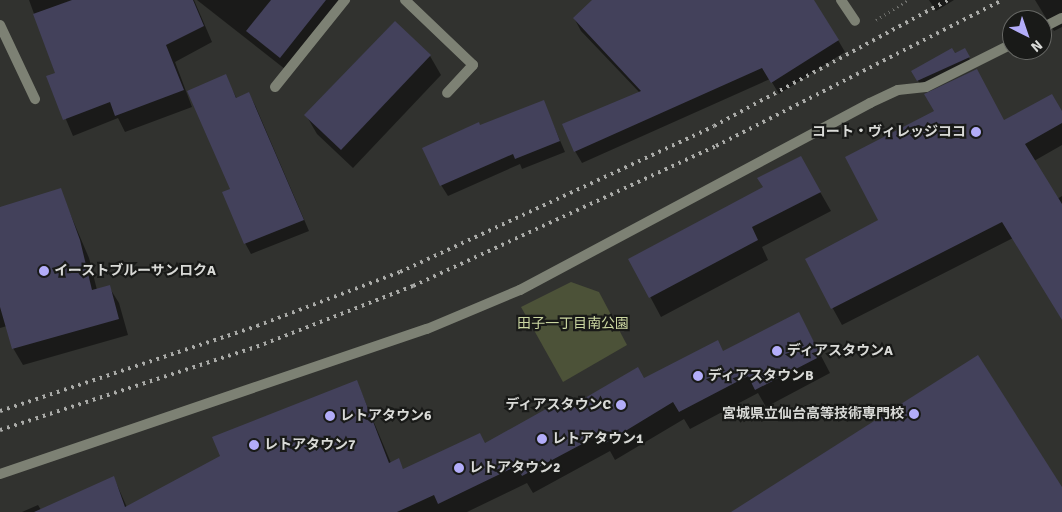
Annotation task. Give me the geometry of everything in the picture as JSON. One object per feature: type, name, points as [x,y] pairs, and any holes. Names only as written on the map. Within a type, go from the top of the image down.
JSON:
[{"type":"street","points":[[275,87],[345,0]]},
{"type":"street","points":[[404,0],[473,65],[447,93]]},
{"type":"street","points":[[841,0],[855,21]]},
{"type":"street","points":[[0,25],[35,99]]},
{"type":"street","points":[[0,474],[428,329],[520,290],[870,103],[898,90],[926,87],[1002,49]]},
{"type":"path","points":[[895,8],[908,0]]},
{"type":"green space","name":"田子一丁目南公園","points":[[571,282],[599,292],[627,345],[563,382],[521,307]]},
{"type":"building","points":[[72,0],[193,0],[204,26],[166,45],[184,90],[115,116],[110,102],[63,120],[46,76],[55,73],[33,14]]},
{"type":"building","points":[[271,0],[326,0],[280,58],[246,31]]},
{"type":"building","points":[[592,0],[814,0],[839,40],[771,83],[762,68],[574,152],[562,124],[641,91],[573,18]]},
{"type":"building","points":[[395,21],[431,55],[341,150],[304,115]]},
{"type":"building","points":[[952,48],[955,53],[965,48],[970,57],[917,81],[911,71]]},
{"type":"building","points":[[977,69],[1004,120],[1052,94],[1062,111],[1062,123],[1025,144],[1062,204],[1062,320],[1002,222],[831,309],[805,259],[878,220],[845,157],[934,111],[924,94]]},
{"type":"building","points":[[226,74],[236,98],[249,92],[304,220],[244,244],[222,192],[230,189],[187,91]]},
{"type":"building","points":[[544,100],[560,141],[515,159],[513,154],[440,186],[422,148],[479,122],[480,125]]},
{"type":"building","points":[[801,156],[821,192],[752,227],[758,240],[649,298],[628,259],[763,187],[757,178]]},
{"type":"building","points":[[61,188],[80,240],[92,290],[110,285],[119,319],[12,349],[0,307],[0,207]]},
{"type":"building","points":[[799,312],[821,356],[755,390],[748,376],[679,412],[673,402],[604,444],[599,435],[522,476],[517,466],[438,504],[434,495],[397,512],[34,512],[114,476],[125,507],[220,456],[212,437],[357,380],[389,463],[399,458],[403,469],[480,433],[485,443],[562,400],[566,409],[638,367],[644,378],[718,340],[723,351]]},
{"type":"building","points":[[978,355],[1062,487],[1062,512],[731,512]]},
{"type":"railway","points":[[0,411],[257,326],[400,272],[714,126],[948,0]]},
{"type":"railway","points":[[0,430],[264,344],[413,286],[716,146],[1003,0]]},
{"type":"place","name":"コート・ヴィレッジココ","points":[[976,132]]},
{"type":"place","name":"イーストブルーサンロクA","points":[[44,271]]},
{"type":"place","name":"ディアスタウンA","points":[[777,351]]},
{"type":"place","name":"ディアスタウンB","points":[[698,376]]},
{"type":"place","name":"ディアスタウンC","points":[[621,405]]},
{"type":"place","name":"宮城県立仙台高等技術専門校","points":[[914,414]]},
{"type":"place","name":"レトアタウン6","points":[[330,416]]},
{"type":"place","name":"レトアタウン1","points":[[542,439]]},
{"type":"place","name":"レトアタウン7","points":[[254,445]]},
{"type":"place","name":"レトアタウン2","points":[[459,468]]}]
